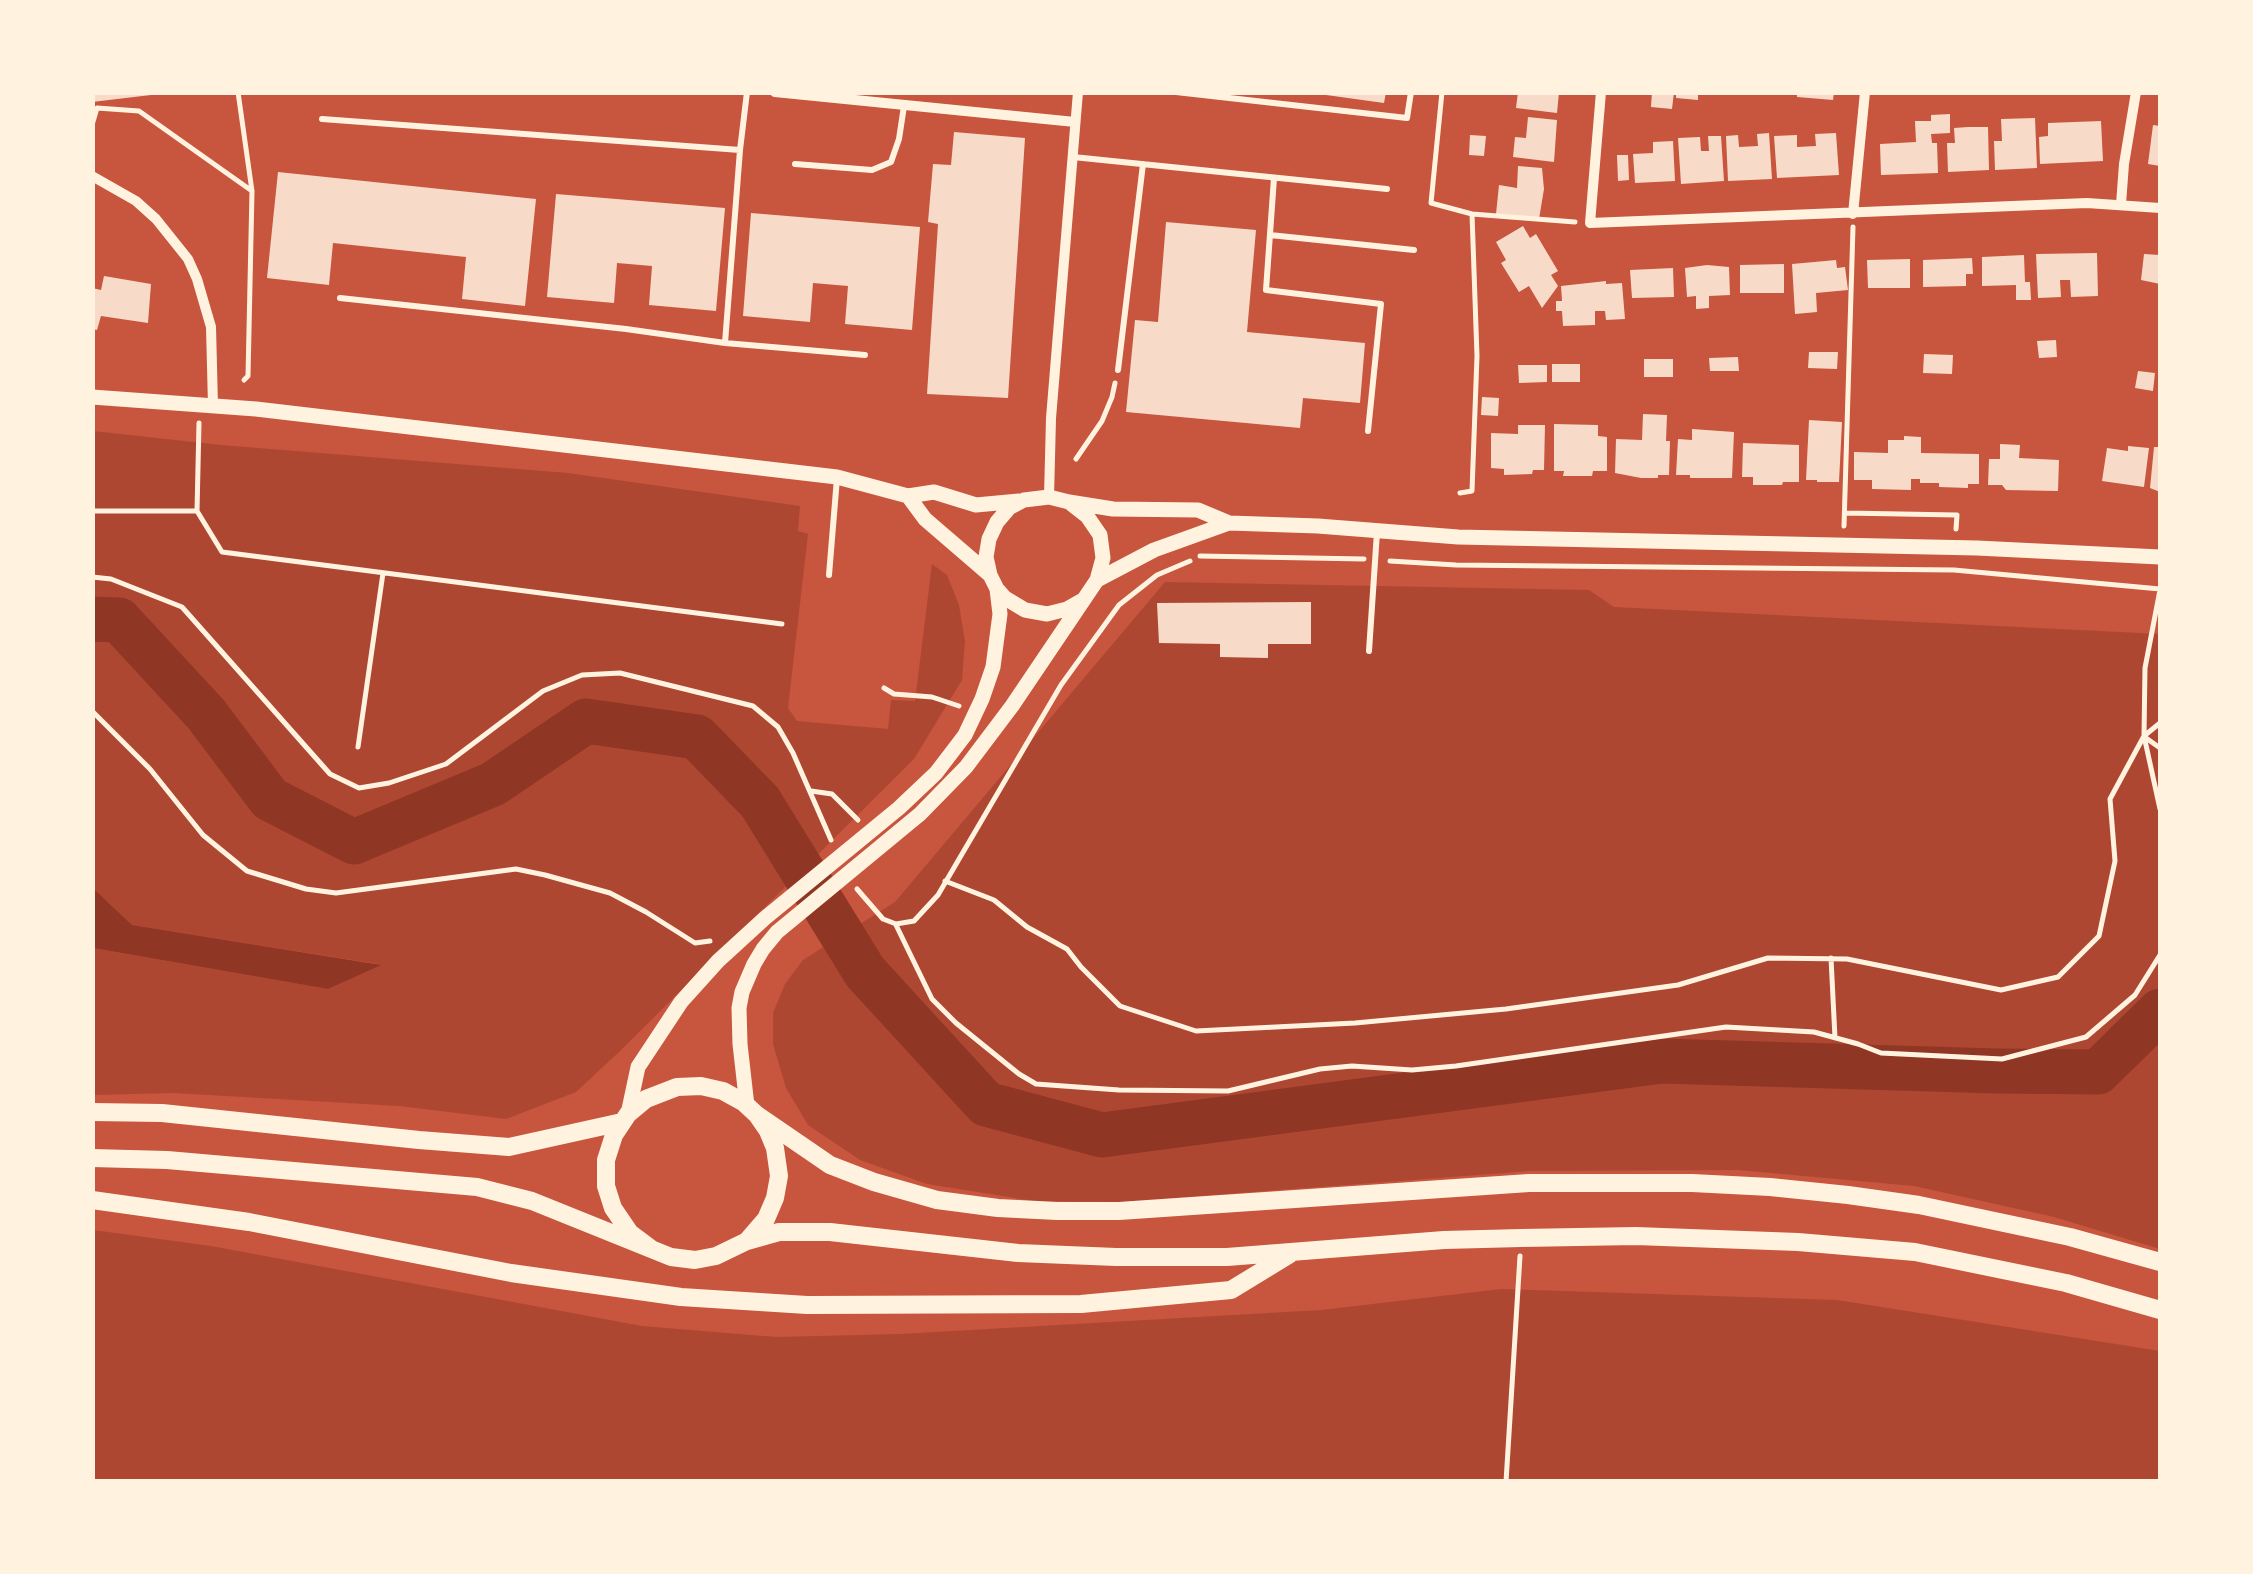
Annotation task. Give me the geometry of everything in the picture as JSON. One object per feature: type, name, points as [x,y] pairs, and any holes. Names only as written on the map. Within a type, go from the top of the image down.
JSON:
[{"type":"main road","points":[[650,1248],[630,1233],[613,1208],[606,1186],[606,1160],[614,1134],[646,1099],[677,1087],[701,1086],[724,1092],[830,1166],[937,1200],[998,1208],[1119,1211],[1529,1184],[1692,1183],[1790,1189],[1919,1205],[2070,1236],[2160,1262]]},
{"type":"main road","points":[[746,1240],[766,1219],[779,1176],[776,1148],[752,1110]]},
{"type":"main road","points":[[92,1112],[162,1113],[508,1147],[626,1118]]},
{"type":"main road","points":[[92,1158],[167,1160],[477,1187],[532,1201],[672,1257],[694,1260],[716,1256],[746,1240],[779,1232],[830,1232],[1018,1253],[1116,1257],[1227,1257],[1444,1240],[1636,1236],[1780,1241],[1915,1252],[2050,1279],[2160,1310]]},
{"type":"main road","points":[[92,1200],[249,1222],[512,1273],[682,1297],[807,1305],[1081,1304],[1231,1290],[1294,1252]]},
{"type":"street","points":[[775,92],[1076,122]]},
{"type":"street","points":[[1049,497],[1051,418],[1078,92]]},
{"type":"street","points":[[1600,92],[1590,223],[2087,204],[2160,208]]},
{"type":"street","points":[[1854,214],[1865,92]]},
{"type":"street","points":[[2120,204],[2136,92]]},
{"type":"street","points":[[92,176],[136,201],[188,259],[211,327],[206,405]]},
{"type":"street","points":[[92,397],[206,405],[837,477],[908,496],[934,492],[976,505],[1049,497],[1113,508],[1198,510],[1228,523],[1458,536],[1944,547],[2160,557]]},
{"type":"street","points":[[908,496],[925,520],[994,582],[1006,598],[1026,610],[1047,614],[1082,601]]},
{"type":"street","points":[[626,1118],[638,1066],[680,1002],[766,918],[936,773],[964,735],[993,667],[1000,614],[986,557],[988,539],[997,522],[1024,500]]},
{"type":"street","points":[[752,1110],[740,1044],[739,1008],[754,964],[777,932],[920,814],[966,767],[1091,592],[1103,558],[1100,535],[1088,516],[1069,502]]},
{"type":"street","points":[[1098,580],[1154,550],[1228,523]]},
{"type":"lane","points":[[725,343],[748,92]]},
{"type":"lane","points":[[1176,92],[1407,118],[1411,92]]},
{"type":"lane","points":[[794,164],[872,170],[891,162],[904,106]]},
{"type":"lane","points":[[322,118],[740,150]]},
{"type":"lane","points":[[1073,157],[1387,189]]},
{"type":"lane","points":[[1118,370],[1143,164]]},
{"type":"lane","points":[[1274,178],[1266,290],[1381,304],[1368,431]]},
{"type":"lane","points":[[1270,234],[1414,250]]},
{"type":"lane","points":[[340,298],[725,343],[865,355]]},
{"type":"lane","points":[[829,574],[837,477]]},
{"type":"lane","points":[[1369,650],[1377,530]]},
{"type":"path","points":[[238,92],[252,191],[248,376],[244,380]]},
{"type":"path","points":[[1442,92],[1431,203],[1472,214],[1590,223]]},
{"type":"path","points":[[92,125],[96,108],[140,111],[252,191]]},
{"type":"path","points":[[1460,493],[1472,492],[1477,356],[1472,214]]},
{"type":"path","points":[[1854,214],[1844,514],[1957,515]]},
{"type":"path","points":[[1076,459],[1108,411],[1118,370]]},
{"type":"path","points":[[206,405],[196,511],[222,552],[782,624]]},
{"type":"path","points":[[92,511],[196,511]]},
{"type":"path","points":[[847,877],[883,919],[896,924],[914,922],[938,895],[1061,685],[1119,606],[1157,575],[1203,555],[1456,565],[1954,570],[2160,590],[2146,668],[2144,736],[2160,809]]},
{"type":"path","points":[[358,746],[383,573]]},
{"type":"path","points":[[92,577],[110,579],[182,607],[330,774],[359,788],[389,784],[446,764],[543,691],[582,675],[620,672],[753,706],[778,727],[793,752],[833,843]]},
{"type":"path","points":[[884,688],[894,694],[932,697],[960,706]]},
{"type":"path","points":[[92,711],[150,768],[202,835],[247,871],[336,894],[516,869],[610,893],[695,942],[711,941],[723,932]]},
{"type":"path","points":[[945,881],[994,900],[1027,926],[1067,949],[1120,1006],[1196,1031],[1354,1023],[1506,1009],[1678,985],[1768,958],[1847,958],[2002,990],[2058,977],[2098,936],[2115,861],[2110,799],[2144,736],[2160,727]]},
{"type":"path","points":[[2144,736],[2160,748]]},
{"type":"path","points":[[811,792],[832,794],[866,829]]},
{"type":"path","points":[[896,924],[932,999],[1019,1074],[1036,1084],[1119,1090],[1228,1091],[1320,1069],[1352,1066],[1412,1070],[1456,1066],[1726,1027],[1814,1032],[1881,1054],[2002,1059],[2086,1037],[2135,995],[2160,955]]},
{"type":"path","points":[[1831,958],[1835,1038]]},
{"type":"path","points":[[1506,1482],[1521,1238]]},
{"type":"shaded area","points":[[93,431],[568,473],[800,506],[798,531],[808,534],[788,708],[797,721],[888,729],[891,700],[915,701],[932,564],[947,575],[959,605],[965,641],[962,680],[914,759],[576,1092],[506,1119],[399,1106],[173,1093],[93,1095],[92,948],[328,989],[378,964],[132,925],[95,890]]},
{"type":"shaded area","points":[[1165,582],[1589,590],[1614,607],[2160,634],[2160,1249],[2054,1217],[1914,1186],[1738,1170],[1531,1171],[1120,1202],[1034,1201],[927,1184],[860,1160],[808,1125],[786,1088],[773,1044],[773,1013],[785,984],[803,960],[895,902]]},
{"type":"shaded area","points":[[92,851],[95,890],[132,925],[381,965],[328,989],[93,948]]},
{"type":"shaded area","points":[[93,1230],[211,1246],[642,1326],[776,1337],[900,1334],[1321,1310],[1501,1289],[1837,1300],[2160,1351],[2160,1481],[93,1482]]},
{"type":"building","points":[[92,92],[151,92],[151,95],[92,102]]},
{"type":"building","points":[[1326,92],[1386,92],[1384,103]]},
{"type":"building","points":[[1518,92],[1559,92],[1557,113],[1516,108]]},
{"type":"building","points":[[1652,92],[1674,92],[1672,109],[1651,107]]},
{"type":"building","points":[[1676,92],[1698,92],[1698,100],[1676,98]]},
{"type":"building","points":[[1797,92],[1834,92],[1833,100],[1797,97]]},
{"type":"building","points":[[1950,114],[1950,133],[1931,134],[1932,143],[1937,143],[1938,173],[1881,175],[1880,144],[1916,142],[1915,121],[1931,121],[1931,115]]},
{"type":"building","points":[[1528,117],[1557,120],[1554,162],[1513,157],[1515,137],[1526,138]]},
{"type":"building","points":[[2035,118],[2037,168],[1995,170],[1994,141],[2002,141],[2001,119]]},
{"type":"building","points":[[2101,121],[2103,161],[2040,164],[2039,137],[2048,136],[2048,123]]},
{"type":"building","points":[[2153,125],[2160,126],[2160,166],[2148,164]]},
{"type":"building","points":[[1988,127],[1989,170],[1948,172],[1947,143],[1955,143],[1954,128]]},
{"type":"building","points":[[954,132],[1025,138],[1008,398],[927,394],[938,224],[928,222],[933,164],[951,165]]},
{"type":"building","points":[[1769,133],[1772,179],[1728,181],[1726,136],[1738,135],[1739,147],[1758,146],[1757,134]]},
{"type":"building","points":[[1836,133],[1839,175],[1777,178],[1774,136],[1797,135],[1797,147],[1816,146],[1815,134]]},
{"type":"building","points":[[1470,135],[1486,136],[1484,156],[1469,155]]},
{"type":"building","points":[[1708,136],[1721,136],[1724,181],[1681,184],[1678,138],[1700,137],[1701,151],[1709,151]]},
{"type":"building","points":[[1673,141],[1675,181],[1635,183],[1633,154],[1653,153],[1653,142]]},
{"type":"building","points":[[1617,155],[1628,155],[1629,180],[1618,181]]},
{"type":"building","points":[[1518,166],[1542,168],[1544,189],[1539,219],[1496,214],[1499,185],[1517,188]]},
{"type":"building","points":[[278,172],[536,199],[525,306],[462,299],[466,257],[333,243],[329,285],[267,278]]},
{"type":"building","points":[[556,194],[725,208],[716,311],[649,305],[652,266],[617,263],[614,303],[547,297]]},
{"type":"building","points":[[751,213],[920,227],[912,330],[845,324],[848,286],[813,283],[810,322],[743,316]]},
{"type":"building","points":[[1166,222],[1256,230],[1247,332],[1365,343],[1360,403],[1303,398],[1300,428],[1126,412],[1135,320],[1158,322]]},
{"type":"building","points":[[1523,226],[1530,238],[1536,234],[1558,271],[1551,275],[1558,286],[1542,308],[1529,286],[1519,292],[1501,263],[1506,260],[1496,242]]},
{"type":"building","points":[[2097,253],[2098,296],[2071,297],[2070,280],[2060,280],[2061,297],[2038,298],[2036,254]]},
{"type":"building","points":[[2144,254],[2160,255],[2160,284],[2141,280]]},
{"type":"building","points":[[2024,255],[2025,282],[2030,282],[2031,300],[2016,300],[2016,285],[1982,286],[1982,257]]},
{"type":"building","points":[[1972,258],[1973,274],[1966,274],[1966,286],[1923,287],[1923,260]]},
{"type":"building","points":[[1910,259],[1910,288],[1868,288],[1867,260]]},
{"type":"building","points":[[1836,260],[1837,268],[1845,267],[1848,290],[1816,293],[1817,312],[1795,314],[1792,264]]},
{"type":"building","points":[[1784,264],[1784,293],[1740,293],[1740,265]]},
{"type":"building","points":[[1729,267],[1730,295],[1709,296],[1709,308],[1696,309],[1696,296],[1687,297],[1685,268]]},
{"type":"building","points":[[1673,268],[1674,297],[1632,298],[1630,270]]},
{"type":"building","points":[[104,276],[151,284],[148,323],[101,316],[97,330],[92,329],[92,288],[101,290]]},
{"type":"building","points":[[1622,283],[1625,319],[1606,320],[1605,311],[1595,311],[1595,325],[1563,326],[1562,311],[1556,311],[1556,301],[1562,301],[1561,286]]},
{"type":"building","points":[[2056,340],[2057,357],[2039,358],[2037,341]]},
{"type":"building","points":[[1809,352],[1838,352],[1837,369],[1808,368]]},
{"type":"building","points":[[1924,354],[1953,355],[1952,374],[1923,373]]},
{"type":"building","points":[[1738,357],[1739,371],[1710,371],[1709,358]]},
{"type":"building","points":[[1644,359],[1673,359],[1673,377],[1644,377]]},
{"type":"building","points":[[1552,364],[1580,364],[1580,382],[1552,382]]},
{"type":"building","points":[[1518,365],[1547,365],[1547,382],[1519,383]]},
{"type":"building","points":[[2138,371],[2155,373],[2153,391],[2135,388]]},
{"type":"building","points":[[1482,397],[1499,398],[1498,416],[1481,415]]},
{"type":"building","points":[[1643,414],[1667,415],[1669,475],[1641,478],[1615,473],[1616,439],[1642,440]]},
{"type":"building","points":[[1809,420],[1842,422],[1839,482],[1806,480]]},
{"type":"building","points":[[1554,424],[1598,425],[1598,436],[1607,437],[1607,471],[1593,471],[1592,476],[1563,476],[1564,471],[1554,471]]},
{"type":"building","points":[[1518,425],[1545,425],[1544,470],[1504,475],[1504,469],[1491,468],[1491,433],[1518,434]]},
{"type":"building","points":[[1692,429],[1734,432],[1732,478],[1676,475],[1678,439],[1692,440]]},
{"type":"building","points":[[1904,436],[1921,437],[1921,453],[1979,454],[1979,484],[1968,484],[1968,488],[1939,487],[1939,483],[1911,479],[1911,490],[1872,489],[1872,480],[1854,480],[1854,452],[1888,453],[1888,440],[1904,440]]},
{"type":"building","points":[[1743,443],[1799,445],[1799,482],[1753,485],[1753,477],[1742,477]]},
{"type":"building","points":[[2000,444],[2020,445],[2019,458],[2059,460],[2058,491],[2006,490],[2002,485],[1988,485],[1989,459],[2000,459]]},
{"type":"building","points":[[2128,446],[2149,448],[2144,487],[2102,481],[2107,448],[2128,451]]},
{"type":"building","points":[[2154,447],[2160,447],[2160,492],[2150,488]]},
{"type":"building","points":[[1311,602],[1311,644],[1268,644],[1268,658],[1220,657],[1220,644],[1159,643],[1157,603]]},
{"type":"waterway","points":[[92,619],[119,620],[206,714],[270,799],[354,842],[493,784],[586,721],[697,737],[760,802],[865,972],[986,1104],[1102,1135],[1662,1061],[2098,1072],[2160,1011]]}]
